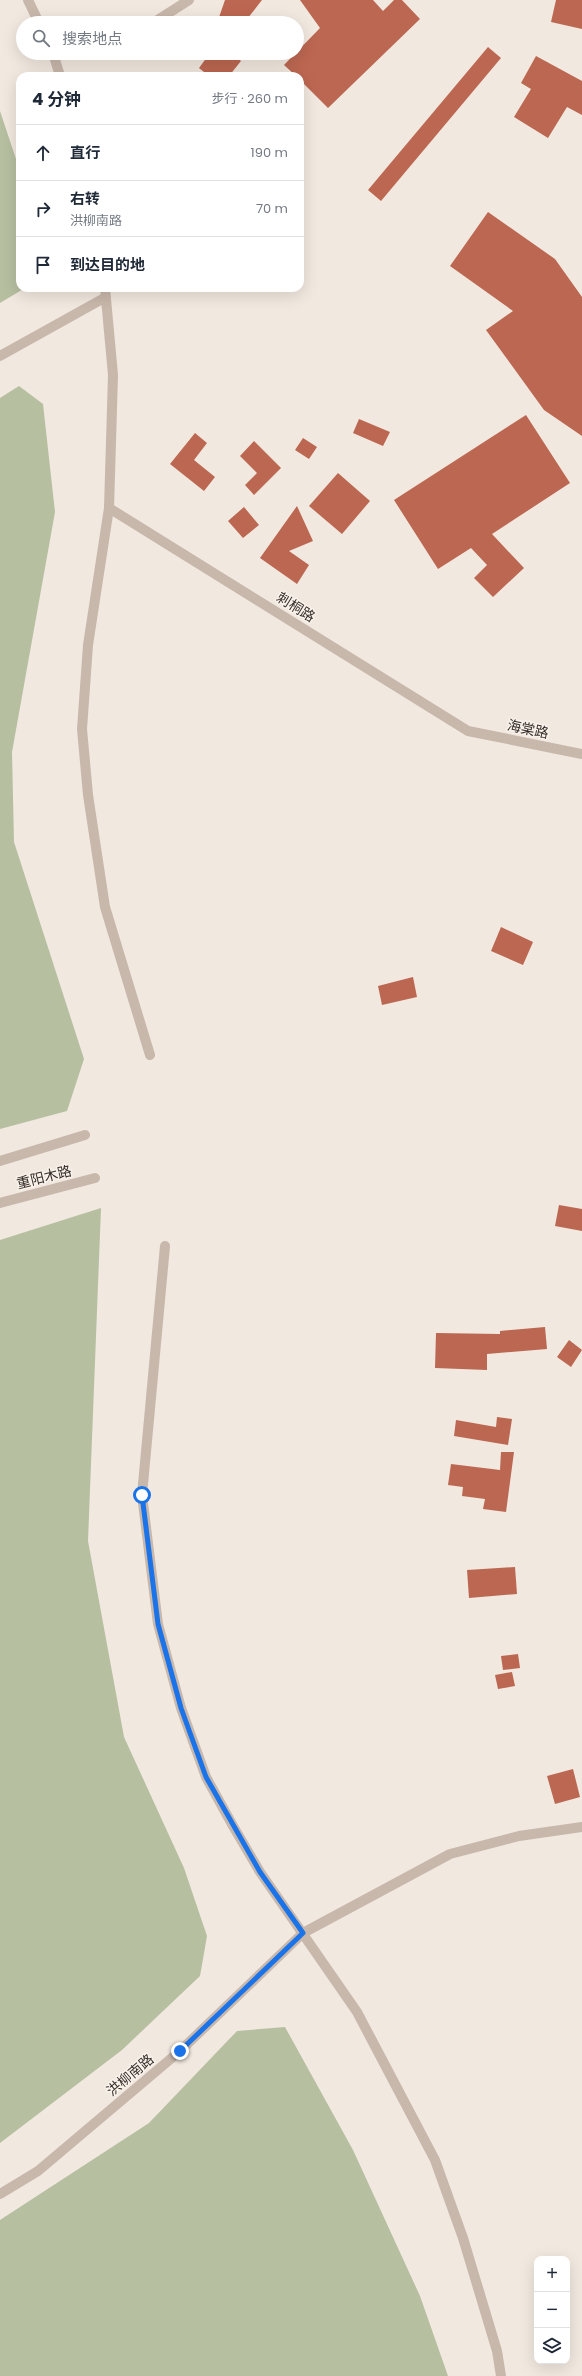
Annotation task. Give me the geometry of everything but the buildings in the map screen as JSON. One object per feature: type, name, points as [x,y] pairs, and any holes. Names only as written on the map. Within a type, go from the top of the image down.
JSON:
[{"type":"street","points":[[28,0],[36,16]]},
{"type":"street","points":[[164,16],[189,0]]},
{"type":"street","points":[[55,60],[59,72]]},
{"type":"street","points":[[0,356],[105,293],[113,375],[109,508],[88,645],[82,729],[88,795],[105,907],[150,1055]]},
{"type":"street","name":"刺桐路","points":[[109,508],[468,731]]},
{"type":"street","name":"海棠路","points":[[468,731],[582,754]]},
{"type":"street","name":"重阳木路","points":[[0,1161],[85,1135]]},
{"type":"street","name":"重阳木路","points":[[0,1203],[95,1178]]},
{"type":"street","points":[[165,1246],[142,1495],[158,1624],[181,1708],[206,1777],[260,1872],[358,2012],[435,2160],[463,2238],[497,2351],[501,2376]]},
{"type":"street","name":"洪柳南路","points":[[0,2194],[38,2171],[180,2051],[303,1933],[450,1854],[519,1836],[582,1827]]},
{"type":"green space","points":[[0,111],[16,159],[16,292],[18,292],[0,303]]},
{"type":"green space","points":[[19,386],[43,404],[55,512],[12,752],[14,842],[84,1059],[67,1111],[0,1129],[0,398]]},
{"type":"green space","points":[[101,1208],[88,1541],[124,1737],[184,1868],[207,1936],[200,1976],[122,2050],[0,2143],[0,1240]]},
{"type":"green space","points":[[285,2027],[353,2150],[420,2296],[448,2376],[0,2376],[0,2220],[149,2123],[237,2031]]},
{"type":"route","points":[[142,1495],[158,1624],[181,1708],[206,1777],[260,1872],[303,1933],[180,2051]]}]
